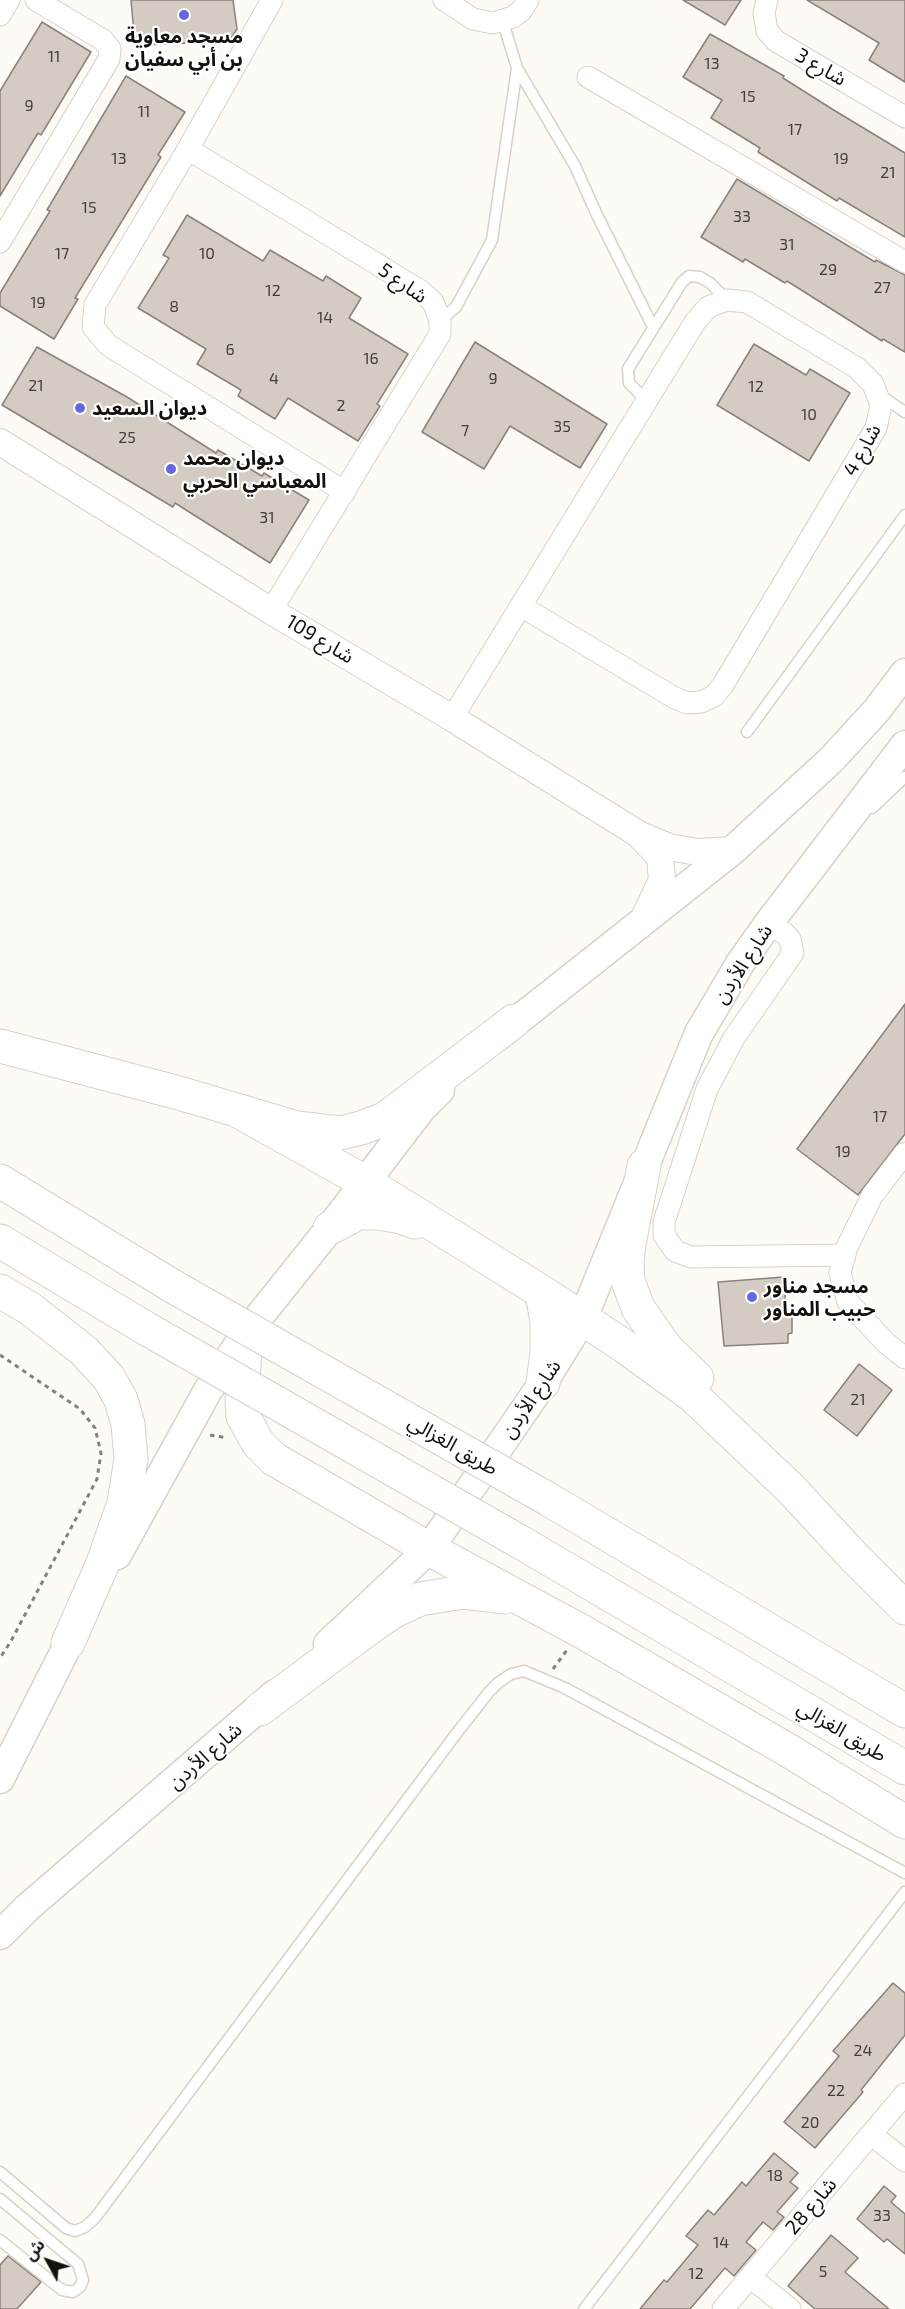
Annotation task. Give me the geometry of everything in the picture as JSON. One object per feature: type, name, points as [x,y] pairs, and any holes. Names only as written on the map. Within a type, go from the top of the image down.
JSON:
[{"type":"main road","points":[[0,1046],[179,1093],[297,1128],[340,1132],[361,1128],[385,1119],[641,924],[733,850],[831,760],[876,711],[905,673]]},
{"type":"main road","name":"شارع الأردن","points":[[0,1935],[27,1908],[260,1709],[429,1549],[543,1383],[582,1318],[699,1033],[741,962],[811,866],[905,745]]},
{"type":"main road","points":[[0,1779],[68,1643],[207,1392],[246,1333],[422,1108],[514,1021]]},
{"type":"main road","points":[[240,1112],[365,1182],[542,1292],[693,1396],[791,1489],[905,1608]]},
{"type":"main road","points":[[644,1166],[627,1262],[628,1281],[638,1308],[666,1348],[731,1410],[791,1489]]},
{"type":"main road","name":"طريق الغزالي","points":[[0,1181],[174,1287],[548,1499],[905,1711]]},
{"type":"main road","points":[[330,1228],[357,1213],[379,1213],[400,1217],[455,1238]]},
{"type":"main road","name":"طريق الغزالي","points":[[0,1241],[147,1329],[522,1542],[905,1768]]},
{"type":"main road","points":[[0,1291],[29,1308],[83,1350],[109,1378],[121,1400],[128,1424],[131,1459],[124,1503],[103,1563],[68,1643]]},
{"type":"main road","points":[[542,1292],[547,1332],[543,1383]]},
{"type":"main road","points":[[246,1333],[243,1416],[258,1443],[274,1459],[429,1549],[581,1631],[786,1749],[905,1822]]},
{"type":"main road","points":[[260,1709],[383,1619],[420,1599],[463,1592],[505,1597],[549,1615]]},
{"type":"main road","points":[[675,1633],[905,1792]]},
{"type":"street","points":[[0,15],[9,0]]},
{"type":"street","points":[[0,242],[109,59],[110,49],[103,40],[36,0]]},
{"type":"street","points":[[272,0],[188,149],[95,305],[93,327],[108,345],[345,492]]},
{"type":"street","points":[[444,0],[473,19],[483,22],[503,22],[521,11],[528,0]]},
{"type":"street","name":"شارع 3","points":[[767,0],[764,13],[767,31],[776,41],[905,117]]},
{"type":"street","points":[[588,77],[905,262]]},
{"type":"street","name":"شارع 5","points":[[188,149],[421,291],[433,302],[440,320],[440,334],[271,611]]},
{"type":"street","points":[[452,718],[700,314],[708,307],[727,300]]},
{"type":"street","name":"شارع 4","points":[[521,606],[673,697],[687,703],[701,702],[714,696],[723,685],[876,428],[880,405],[878,394],[865,375],[756,306],[737,300],[727,300]]},
{"type":"street","name":"شارع 109","points":[[0,442],[271,611],[452,718],[640,835],[669,847],[697,852],[733,850]]},
{"type":"street","name":"شارع 109","points":[[640,835],[660,857],[662,880],[641,924]]},
{"type":"street","points":[[768,924],[790,939],[793,952],[734,1038],[707,1089],[664,1222],[664,1235],[675,1251],[691,1257],[844,1255]]},
{"type":"street","points":[[905,1153],[872,1196],[844,1255],[840,1273],[848,1302],[886,1343],[905,1358]]},
{"type":"street","name":"شارع 28","points":[[723,2309],[905,2094]]},
{"type":"street","points":[[872,2135],[905,2161]]},
{"type":"street","points":[[750,2277],[790,2309]]},
{"type":"lane","points":[[503,22],[517,68],[575,166],[653,327]]},
{"type":"lane","points":[[440,320],[456,307],[492,240],[517,68]]},
{"type":"lane","points":[[647,401],[629,382],[628,369],[682,282],[689,276],[705,279],[727,300]]},
{"type":"lane","points":[[878,394],[905,412]]},
{"type":"lane","points":[[747,732],[905,515]]},
{"type":"lane","points":[[811,866],[905,777]]},
{"type":"lane","points":[[0,2172],[66,2228],[75,2230],[85,2227],[95,2218],[489,1692],[511,1674],[524,1671],[565,1688],[905,1873]]},
{"type":"lane","points":[[584,2309],[905,1892]]},
{"type":"lane","points":[[0,2240],[62,2290],[73,2292],[80,2287],[83,2280],[78,2264],[0,2197],[11,2181]]},
{"type":"path","points":[[0,1355],[80,1409],[95,1428],[101,1453],[97,1479],[0,1658]]},
{"type":"path","points":[[545,1680],[581,1631]]},
{"type":"building","name":"مسجد معاوية بن أبي سفيان","points":[[131,0],[233,0],[237,29],[229,41],[145,45],[134,34]]},
{"type":"building","points":[[683,0],[741,0],[725,25]]},
{"type":"building","points":[[807,0],[905,0],[905,82],[869,60],[879,43]]},
{"type":"building","points":[[42,22],[91,52],[41,135],[38,133],[0,196],[0,91]]},
{"type":"building","points":[[710,34],[784,76],[783,78],[905,153],[905,237],[839,198],[837,201],[758,152],[760,148],[711,118],[722,100],[683,77]]},
{"type":"building","points":[[126,76],[185,112],[158,155],[161,157],[75,298],[78,299],[54,339],[0,306],[0,293],[50,211],[47,210]]},
{"type":"building","points":[[737,179],[875,262],[876,260],[905,275],[905,352],[883,339],[882,341],[787,281],[785,283],[745,259],[743,262],[701,237]]},
{"type":"building","points":[[187,215],[263,261],[270,250],[323,281],[326,276],[361,298],[349,318],[408,354],[377,404],[380,406],[358,441],[288,398],[275,419],[238,396],[241,390],[197,364],[206,349],[138,308],[169,258],[163,255]]},
{"type":"building","points":[[475,342],[607,424],[580,468],[510,426],[484,469],[422,432]]},
{"type":"building","points":[[754,344],[806,375],[810,369],[850,393],[809,461],[717,405]]},
{"type":"building","points":[[37,347],[127,397],[216,453],[218,450],[262,476],[264,473],[309,500],[270,563],[175,503],[173,507],[2,405]]},
{"type":"building","points":[[905,1004],[905,1134],[858,1195],[797,1149]]},
{"type":"building","name":"مسجد مناور حبيب المناور","points":[[784,1277],[786,1312],[792,1312],[792,1333],[788,1334],[788,1343],[724,1346],[718,1282]]},
{"type":"building","points":[[859,1364],[892,1390],[857,1436],[824,1410]]},
{"type":"building","points":[[893,1983],[905,1993],[905,2035],[861,2090],[863,2092],[815,2148],[784,2122],[839,2056],[833,2051]]},
{"type":"building","points":[[774,2153],[798,2173],[790,2182],[798,2188],[777,2212],[784,2217],[773,2230],[763,2222],[746,2242],[756,2250],[734,2276],[725,2268],[690,2309],[640,2309],[664,2280],[667,2282],[698,2245],[686,2236],[708,2210],[714,2215],[742,2182],[746,2186]]},
{"type":"building","points":[[884,2186],[896,2196],[891,2202],[905,2214],[905,2254],[887,2239],[884,2242],[857,2219]]},
{"type":"building","points":[[831,2235],[858,2258],[845,2272],[889,2309],[815,2309],[788,2286]]},
{"type":"building","points":[[8,2256],[41,2282],[17,2309],[0,2309],[0,2265]]},
{"type":"place","name":"مسجد معاوية بن أبي سفيان","points":[[184,15]]},
{"type":"place","name":"ديوان السعيد","points":[[80,408]]},
{"type":"place","name":"ديوان محمد المعباسي الحربي","points":[[171,469]]},
{"type":"place","name":"مسجد مناور حبيب المناور","points":[[752,1297]]}]
